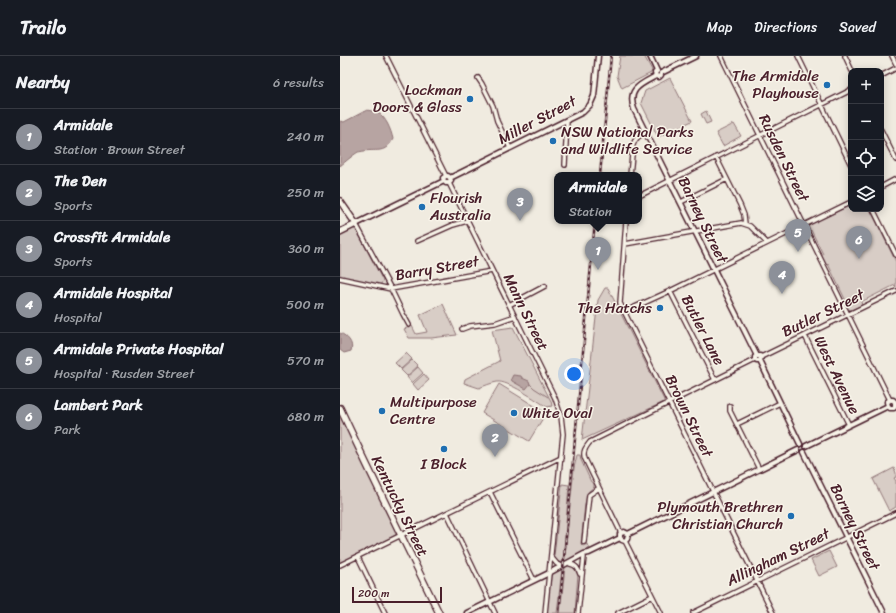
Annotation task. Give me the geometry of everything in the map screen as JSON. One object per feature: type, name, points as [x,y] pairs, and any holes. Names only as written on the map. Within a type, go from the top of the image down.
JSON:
[{"type":"main road","points":[[340,201],[356,224],[340,232]]},
{"type":"main road","name":"Kentucky Street","points":[[340,408],[439,613]]},
{"type":"street","points":[[386,56],[446,176],[450,178],[450,180],[446,182],[356,224],[409,325]]},
{"type":"street","name":"Miller Street","points":[[450,178],[583,112],[593,100],[598,56]]},
{"type":"street","points":[[650,56],[658,73],[696,56]]},
{"type":"street","name":"Rusden Street","points":[[721,56],[890,400]]},
{"type":"street","points":[[798,56],[848,158]]},
{"type":"street","points":[[844,56],[850,68]]},
{"type":"street","points":[[892,56],[896,64]]},
{"type":"street","points":[[884,74],[896,68]]},
{"type":"street","name":"Barney Street","points":[[658,73],[637,87],[633,95],[632,102],[634,109],[800,444]]},
{"type":"street","points":[[478,78],[493,106],[497,121],[510,148]]},
{"type":"street","points":[[642,194],[848,92]]},
{"type":"street","points":[[565,165],[567,120]]},
{"type":"street","points":[[630,172],[634,140],[646,132]]},
{"type":"street","points":[[884,136],[896,160]]},
{"type":"street","points":[[716,157],[744,215],[745,224]]},
{"type":"street","points":[[446,176],[443,178],[446,182]]},
{"type":"street","points":[[681,202],[727,179]]},
{"type":"street","points":[[884,186],[896,180]]},
{"type":"street","name":"Mann Street","points":[[446,182],[515,316],[561,416],[562,434],[545,613]]},
{"type":"street","points":[[624,312],[848,203]]},
{"type":"street","points":[[874,212],[896,255]]},
{"type":"street","points":[[417,241],[453,225],[467,221]]},
{"type":"street","points":[[625,244],[738,223],[750,226],[767,243]]},
{"type":"street","name":"Brown Street","points":[[626,224],[620,304],[772,613]]},
{"type":"street","name":"Barry Street","points":[[340,278],[391,289],[492,271]]},
{"type":"street","points":[[509,305],[545,286]]},
{"type":"street","name":"Butler Lane","points":[[670,291],[715,380]]},
{"type":"street","name":"Butler Street","points":[[599,488],[583,455],[585,448],[590,442],[896,291]]},
{"type":"street","points":[[462,329],[470,326],[495,323],[515,316]]},
{"type":"street","name":"West Avenue","points":[[805,336],[848,425]]},
{"type":"street","points":[[888,406],[887,402],[890,400],[896,401],[894,408],[896,412]]},
{"type":"street","points":[[737,424],[780,403]]},
{"type":"street","points":[[730,406],[730,411],[759,469]]},
{"type":"street","points":[[622,533],[626,532],[628,534],[798,450],[800,444],[804,444],[806,446],[888,406],[890,408],[894,408]]},
{"type":"street","points":[[798,450],[800,453],[804,452],[806,450],[806,446]]},
{"type":"street","name":"Barney Street","points":[[804,452],[884,613]]},
{"type":"street","points":[[340,565],[560,457]]},
{"type":"street","points":[[569,564],[574,559],[620,538],[620,534],[622,533],[599,488],[589,495],[584,542]]},
{"type":"street","points":[[490,492],[534,580]]},
{"type":"street","points":[[447,513],[495,613]]},
{"type":"street","name":"Allingham Street","points":[[692,613],[896,513]]},
{"type":"street","points":[[625,540],[628,534]]},
{"type":"street","points":[[620,538],[625,540],[661,613]]},
{"type":"street","points":[[467,613],[561,566],[584,557],[589,553]]},
{"type":"street","points":[[358,557],[385,613]]},
{"type":"street","points":[[551,557],[561,566]]},
{"type":"street","points":[[578,613],[584,557]]},
{"type":"street","points":[[569,564],[578,568],[581,577]]},
{"type":"street","points":[[618,613],[652,596]]},
{"type":"shaded area","points":[[620,56],[644,56],[652,70],[651,73],[622,88],[617,76]]},
{"type":"shaded area","points":[[670,78],[692,121],[658,137],[641,103],[645,91]]},
{"type":"shaded area","points":[[367,110],[377,112],[383,117],[393,139],[384,149],[358,152],[340,166],[340,121],[344,122]]},
{"type":"shaded area","points":[[706,111],[711,122],[706,124],[701,114]]},
{"type":"shaded area","points":[[734,124],[741,136],[723,146],[716,133]]},
{"type":"shaded area","points":[[848,206],[848,212],[871,212],[896,262],[896,287],[895,285],[861,302],[862,305],[851,310],[848,309],[844,304],[846,301],[828,264],[826,266],[821,256],[823,254],[811,230],[809,232],[808,227],[811,224]]},
{"type":"shaded area","points":[[353,228],[357,231],[383,281],[380,285],[340,277],[340,235]]},
{"type":"shaded area","points":[[605,288],[608,288],[664,402],[582,440],[598,300]]},
{"type":"shaded area","points":[[443,304],[457,335],[431,338],[409,338],[404,329],[412,326],[416,334],[427,332],[420,315]]},
{"type":"shaded area","points":[[513,327],[551,401],[552,406],[547,407],[502,382],[495,382],[479,388],[464,383],[465,379],[500,361],[492,330]]},
{"type":"shaded area","points":[[340,333],[351,343],[351,351],[344,353],[340,350]]},
{"type":"shaded area","points":[[406,353],[412,359],[401,369],[395,363]]},
{"type":"shaded area","points":[[412,360],[418,366],[407,376],[401,370]]},
{"type":"shaded area","points":[[418,367],[423,373],[412,383],[407,377]]},
{"type":"shaded area","points":[[424,374],[429,380],[418,390],[413,384]]},
{"type":"shaded area","points":[[513,375],[521,376],[529,381],[530,384],[526,389],[512,381],[511,379]]},
{"type":"shaded area","name":"White Oval","points":[[499,384],[546,413],[529,441],[482,413]]},
{"type":"shaded area","points":[[340,415],[396,531],[396,535],[340,563]]},
{"type":"shaded area","points":[[577,455],[580,455],[591,482],[594,483],[594,487],[587,495],[585,504],[581,544],[583,546],[587,544],[588,548],[590,548],[564,562],[574,468]]},
{"type":"shaded area","points":[[894,468],[896,473],[896,477],[894,478],[896,481],[896,507],[889,511],[873,479]]},
{"type":"shaded area","points":[[562,484],[569,485],[563,562],[559,562],[554,556]]},
{"type":"shaded area","points":[[829,551],[837,567],[819,576],[811,560]]},
{"type":"shaded area","points":[[569,565],[575,567],[578,573],[575,613],[560,613],[565,567]]},
{"type":"shaded area","points":[[562,569],[557,613],[547,613],[551,577],[553,573]]},
{"type":"waterway","points":[[530,384],[548,397]]},
{"type":"railway","points":[[600,172],[611,56]]},
{"type":"railway","points":[[559,613],[595,224]]},
{"type":"place","name":"The Armidale Playhouse","points":[[827,85]]},
{"type":"place","name":"Lockman Doors & Glass","points":[[470,99]]},
{"type":"place","name":"NSW National Parks and Wildlife Service","points":[[553,141]]},
{"type":"place","name":"Flourish Australia","points":[[422,207]]},
{"type":"place","name":"Crossfit Armidale","points":[[520,221]]},
{"type":"place","name":"Armidale Private Hospital","points":[[798,252]]},
{"type":"place","name":"Lambert Park","points":[[859,259]]},
{"type":"place","name":"Armidale","points":[[598,270]]},
{"type":"place","name":"Armidale Hospital","points":[[782,294]]},
{"type":"place","name":"The Hatchs","points":[[660,308]]},
{"type":"place","name":"Multipurpose Centre","points":[[382,411]]},
{"type":"place","name":"White Oval","points":[[514,413]]},
{"type":"place","name":"I Block","points":[[444,449]]},
{"type":"place","name":"The Den","points":[[495,457]]},
{"type":"place","name":"Plymouth Brethren Christian Church","points":[[791,516]]}]
